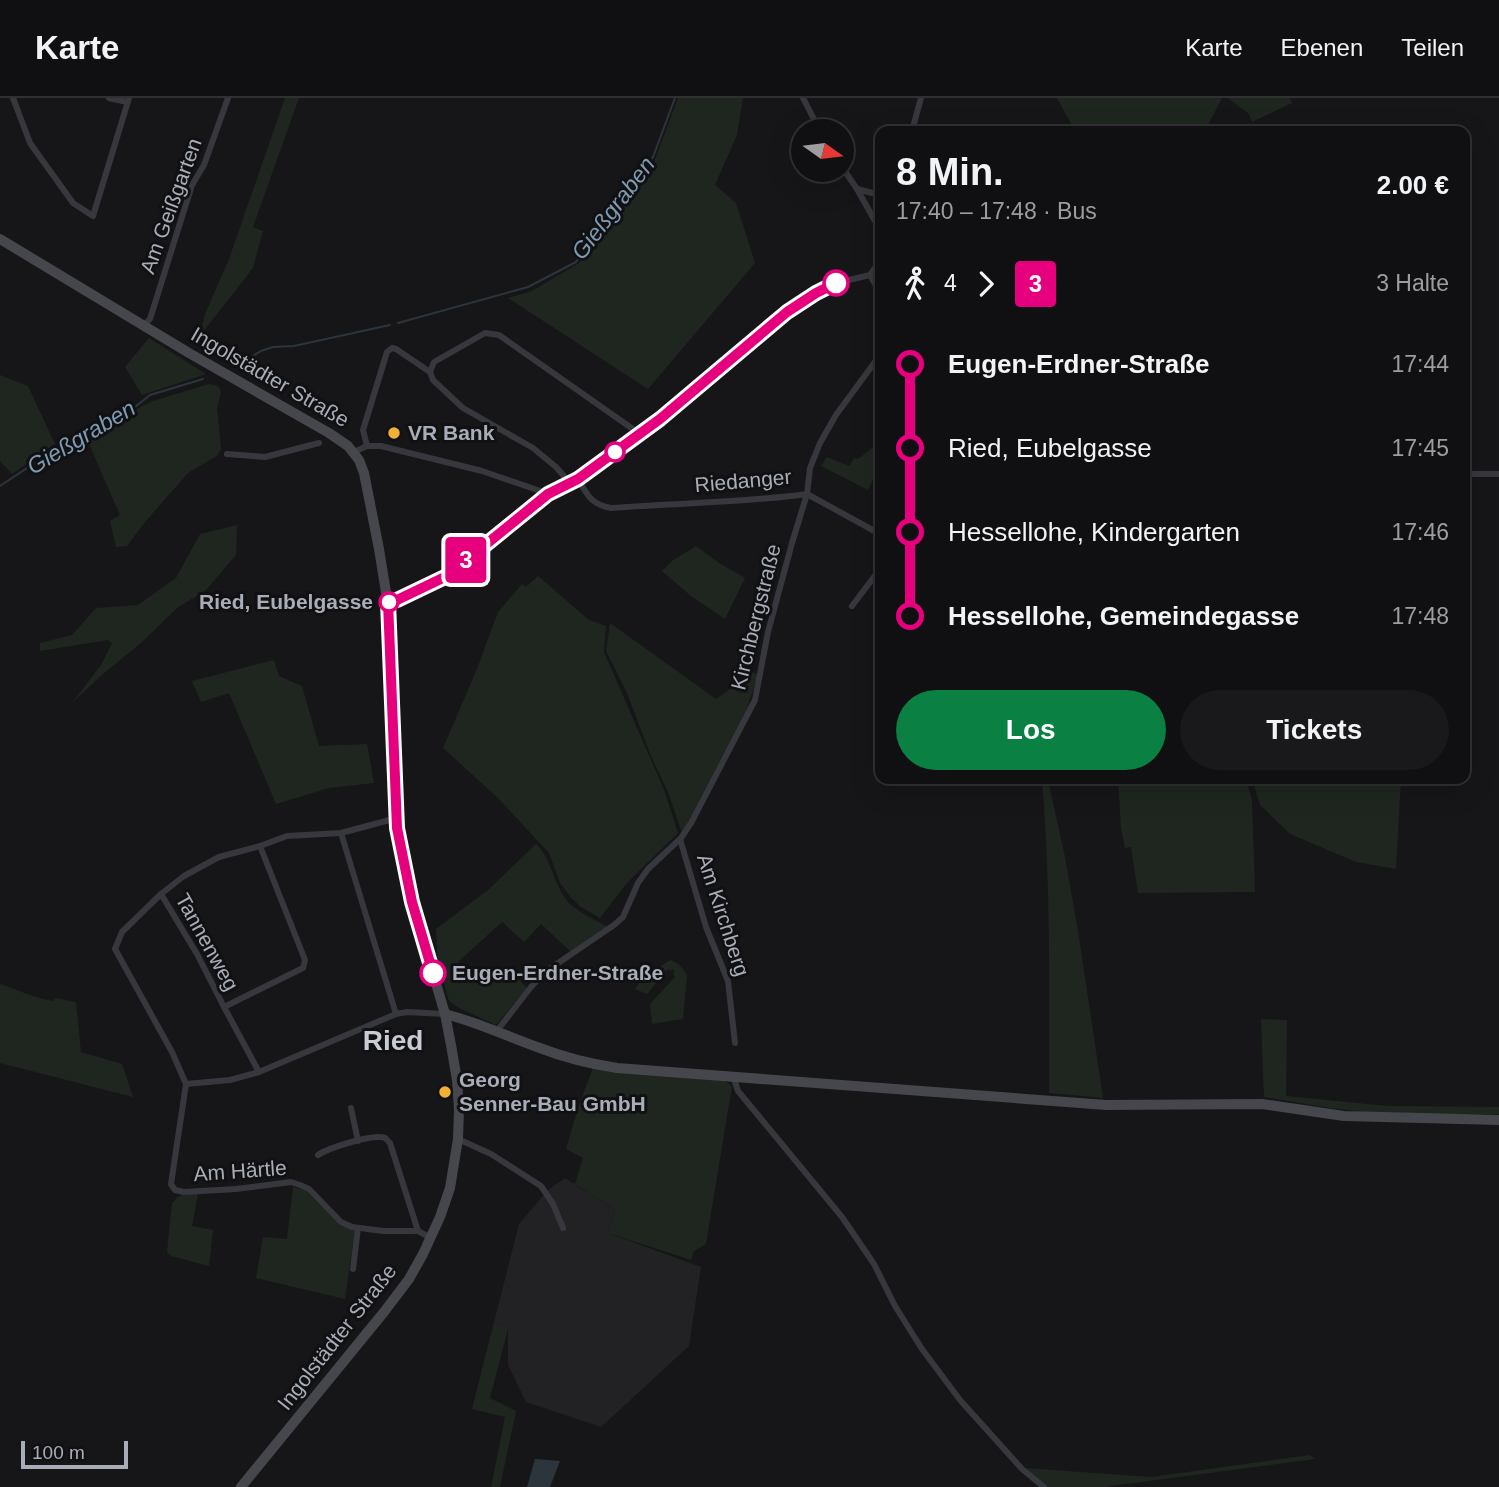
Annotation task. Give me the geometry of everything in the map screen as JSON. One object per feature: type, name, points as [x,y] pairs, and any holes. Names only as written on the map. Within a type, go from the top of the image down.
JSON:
[{"type":"main road","name":"Ingolstädter Straße","points":[[0,239],[341,440],[354,452],[364,473],[388,602],[397,818],[412,902],[445,1014],[457,1080],[458,1139],[450,1188],[431,1238],[409,1279],[241,1487]]},
{"type":"main road","points":[[445,1014],[539,1048],[617,1068],[1106,1105],[1262,1104],[1344,1116],[1499,1120]]},
{"type":"street","points":[[13,98],[30,143],[73,202],[93,216],[128,100],[109,98]]},
{"type":"street","name":"Am Geißgarten","points":[[144,325],[150,319],[192,185],[204,165],[228,98]]},
{"type":"street","points":[[803,98],[814,119]]},
{"type":"street","points":[[913,126],[921,98]]},
{"type":"street","points":[[852,182],[875,219]]},
{"type":"street","points":[[857,189],[875,194]]},
{"type":"street","points":[[388,602],[447,576],[548,494],[578,479],[640,434],[787,312],[836,283],[870,275],[875,268]]},
{"type":"street","points":[[870,275],[875,284]]},
{"type":"street","points":[[430,372],[433,362],[485,333],[499,335],[640,434]]},
{"type":"street","points":[[367,446],[363,430],[387,352],[392,348],[430,372],[433,380],[463,408],[533,448],[570,483]]},
{"type":"street","name":"Riedanger","points":[[578,479],[587,495],[597,505],[611,508],[807,494],[810,468],[820,443],[836,415],[875,362]]},
{"type":"street","points":[[227,454],[265,457],[319,443]]},
{"type":"street","points":[[354,452],[367,446],[381,446],[482,471],[548,494]]},
{"type":"street","points":[[1470,474],[1499,474]]},
{"type":"street","points":[[807,494],[875,531]]},
{"type":"street","name":"Kirchbergstraße","points":[[496,1031],[545,972],[622,917],[638,883],[648,869],[680,839],[691,823],[755,700],[768,632],[807,494]]},
{"type":"street","points":[[852,607],[875,576]]},
{"type":"street","points":[[397,818],[341,833],[287,836],[219,857],[184,876],[161,894],[122,932],[115,948],[186,1083],[230,1080],[258,1072],[396,1014],[445,1014]]},
{"type":"street","points":[[341,833],[396,1014]]},
{"type":"street","name":"Am Kirchberg","points":[[680,839],[706,928],[728,981],[735,1043]]},
{"type":"street","name":"Tannenweg","points":[[223,1007],[303,968],[305,960],[260,846]]},
{"type":"street","name":"Tannenweg","points":[[161,894],[197,954],[258,1072]]},
{"type":"street","points":[[733,1076],[738,1091],[849,1227],[874,1264],[915,1338],[952,1390],[991,1437],[1044,1487]]},
{"type":"street","name":"Am Härtle","points":[[186,1083],[171,1184],[175,1190],[184,1192],[236,1189],[291,1182],[309,1189],[341,1222],[358,1228],[383,1231],[418,1231],[431,1238]]},
{"type":"street","points":[[351,1108],[358,1141]]},
{"type":"street","points":[[318,1155],[325,1150],[378,1136],[386,1139],[390,1143],[418,1231]]},
{"type":"street","points":[[458,1139],[491,1154],[541,1186],[554,1204],[563,1228]]},
{"type":"street","points":[[353,1269],[358,1228]]},
{"type":"shaded area","points":[[285,98],[299,98],[253,227],[263,231],[253,268],[199,337],[205,314],[229,259]]},
{"type":"shaded area","points":[[678,98],[743,98],[737,135],[715,185],[736,203],[755,263],[648,389],[508,298],[532,291],[579,263],[654,162]]},
{"type":"shaded area","points":[[1057,98],[1222,98],[1208,126],[1072,126]]},
{"type":"shaded area","points":[[1228,98],[1290,98],[1292,103],[1252,122],[1249,114]]},
{"type":"shaded area","points":[[149,338],[206,374],[142,395],[125,367]]},
{"type":"shaded area","points":[[0,375],[28,386],[55,444],[12,474],[0,461]]},
{"type":"shaded area","points":[[209,384],[220,388],[221,393],[217,408],[221,449],[217,456],[188,473],[127,546],[116,547],[110,521],[120,515],[85,435],[153,401]]},
{"type":"shaded area","points":[[875,446],[875,478],[868,490],[821,466],[827,457],[849,466],[854,458],[858,459]]},
{"type":"shaded area","points":[[237,525],[236,555],[206,590],[177,608],[72,703],[101,665],[112,643],[108,640],[40,651],[40,643],[72,635],[96,608],[138,605],[176,578],[200,534]]},
{"type":"shaded area","points":[[696,546],[745,578],[725,619],[691,596],[662,571],[672,561]]},
{"type":"shaded area","points":[[538,576],[589,620],[606,626],[604,652],[665,792],[678,833],[627,883],[600,918],[571,898],[560,883],[549,853],[498,798],[443,748],[498,612],[522,584],[526,587]]},
{"type":"shaded area","points":[[610,623],[716,699],[754,672],[758,675],[746,711],[682,833],[627,693],[606,651]]},
{"type":"shaded area","points":[[274,660],[279,676],[302,686],[319,746],[367,744],[374,783],[329,788],[276,804],[229,693],[201,702],[192,681]]},
{"type":"shaded area","points":[[1042,784],[1049,784],[1078,931],[1103,1098],[1049,1093]]},
{"type":"shaded area","points":[[1118,784],[1247,784],[1252,800],[1255,892],[1138,893],[1131,847],[1125,848]]},
{"type":"shaded area","points":[[1254,784],[1401,784],[1396,869],[1356,862],[1290,834],[1260,805]]},
{"type":"shaded area","points":[[536,844],[569,903],[608,927],[570,951],[541,924],[524,942],[502,922],[458,962],[483,986],[504,965],[527,988],[496,1025],[449,1001],[438,964],[436,929],[488,890]]},
{"type":"shaded area","points":[[670,960],[680,966],[687,975],[683,1019],[652,1024],[650,1004],[675,977],[675,971],[668,969],[647,994],[635,989],[641,980]]},
{"type":"shaded area","points":[[0,984],[46,1000],[53,1001],[55,998],[76,1002],[81,1052],[122,1064],[133,1097],[0,1063]]},
{"type":"shaded area","points":[[1261,1019],[1287,1020],[1286,1096],[1388,1106],[1499,1107],[1499,1114],[1383,1114],[1264,1097]]},
{"type":"shaded area","points":[[593,1068],[725,1081],[732,1086],[706,1244],[694,1251],[691,1260],[608,1233],[615,1210],[575,1184],[583,1158],[566,1149]]},
{"type":"shaded area","points":[[565,1178],[615,1210],[608,1233],[701,1267],[689,1346],[601,1427],[526,1402],[508,1365],[508,1329],[494,1322],[519,1224],[548,1190]]},
{"type":"shaded area","points":[[293,1187],[305,1190],[340,1224],[355,1230],[345,1299],[256,1278],[263,1237],[287,1239]]},
{"type":"shaded area","points":[[184,1194],[198,1194],[192,1226],[213,1230],[209,1266],[171,1256],[167,1252],[172,1203]]},
{"type":"shaded area","points":[[494,1322],[508,1329],[490,1398],[516,1411],[500,1487],[491,1487],[505,1417],[472,1409]]},
{"type":"shaded area","points":[[1310,1455],[1315,1459],[1104,1487],[1047,1487],[1025,1468],[1151,1477]]},
{"type":"shaded area","points":[[535,1459],[560,1461],[550,1487],[527,1487]]},
{"type":"waterway","name":"Gießgraben","points":[[398,323],[528,287],[576,262],[653,157],[675,98]]},
{"type":"waterway","name":"Gießgraben","points":[[245,365],[249,358],[273,347],[294,346],[390,325]]},
{"type":"waterway","name":"Gießgraben","points":[[0,486],[62,445],[135,407],[150,395],[203,379]]},
{"type":"bus line","name":"3","points":[[433,973],[412,902],[397,828],[388,602],[447,576],[548,494],[578,479],[660,419],[787,312],[836,283]]},
{"type":"place","name":"VR Bank","points":[[394,433]]},
{"type":"place","name":"Ried, Eubelgasse","points":[[389,602]]},
{"type":"place","name":"Eugen-Erdner-Straße","points":[[433,973]]},
{"type":"place","name":"Georg Senner-Bau GmbH","points":[[445,1092]]},
{"type":"district","name":"Ried","points":[[393,1040]]}]
